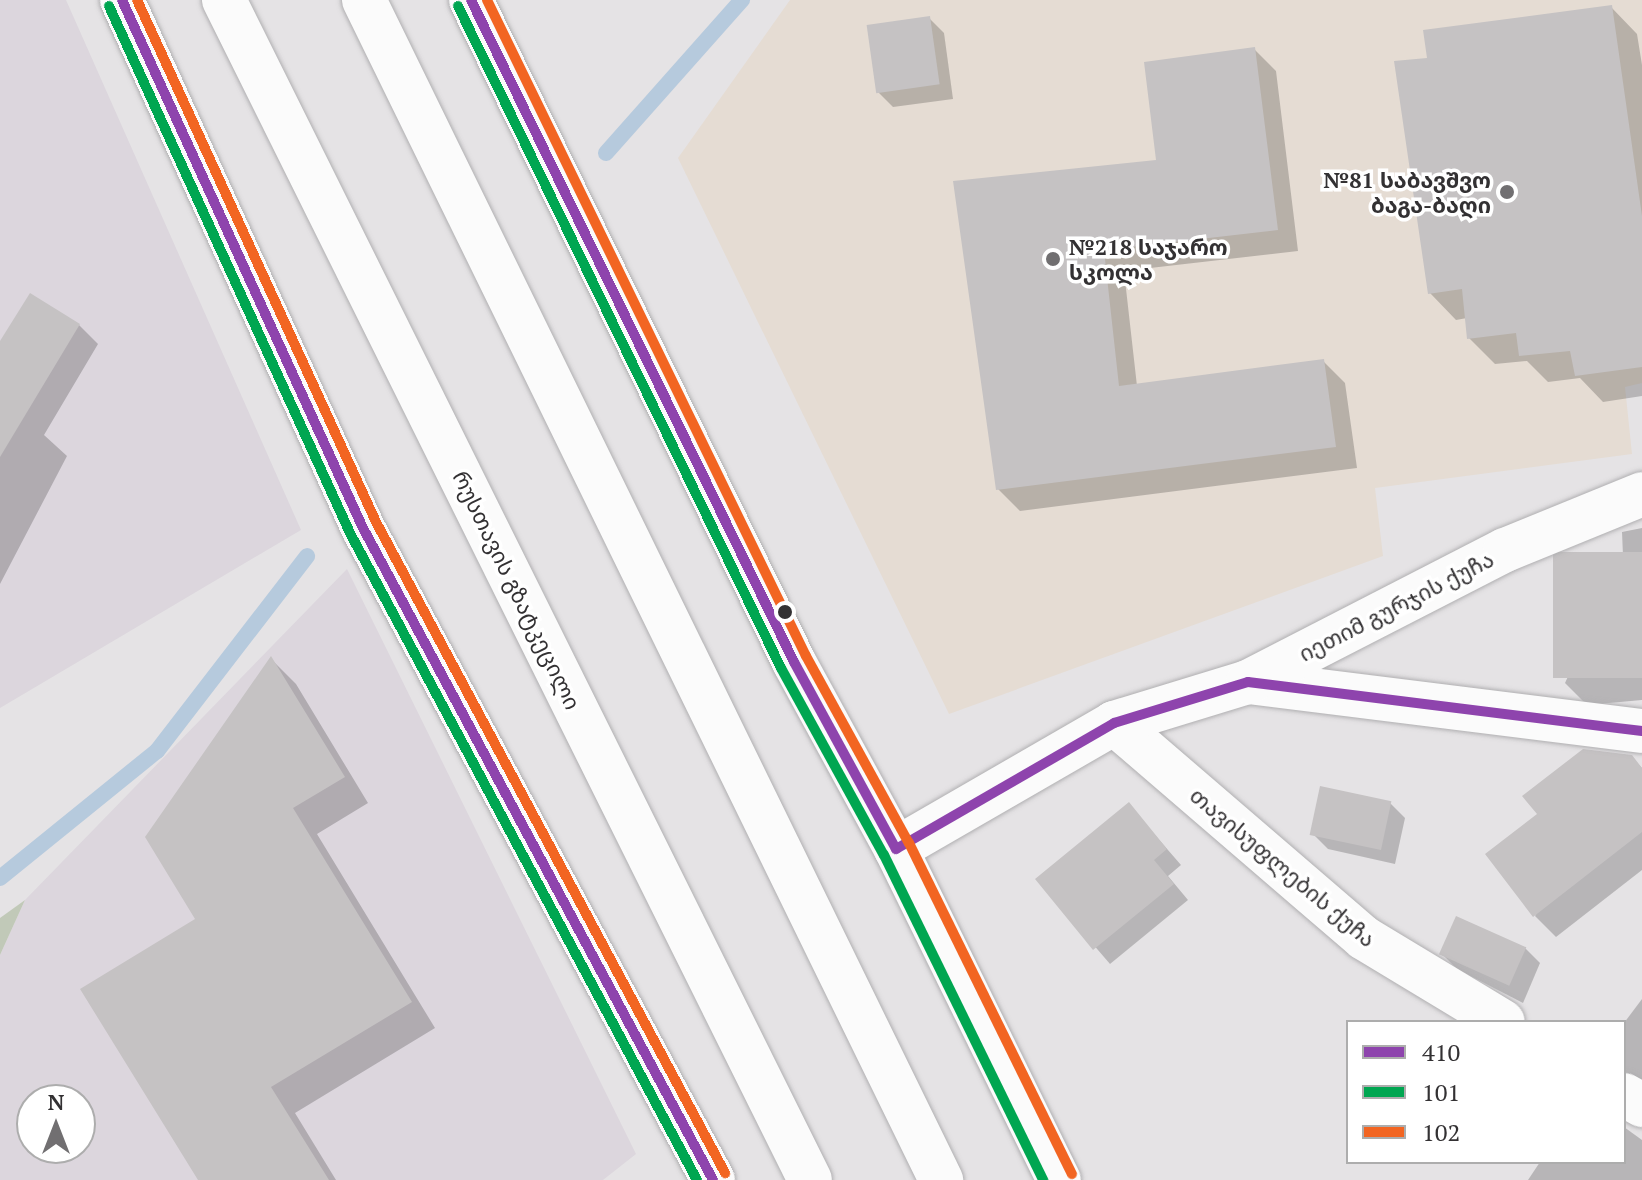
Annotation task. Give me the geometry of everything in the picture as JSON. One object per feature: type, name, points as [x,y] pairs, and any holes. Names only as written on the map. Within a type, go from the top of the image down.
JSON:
[{"type":"main road","points":[[122,0],[363,528],[707,1178]]},
{"type":"main road","name":"რუსთავის გზატკეცილი","points":[[224,0],[810,1180]]},
{"type":"main road","points":[[364,0],[941,1180]]},
{"type":"main road","points":[[471,0],[794,662],[896,849],[1059,1180]]},
{"type":"main road","name":"იეთიმ გურჯის ქუჩა","points":[[896,849],[1114,723],[1248,682],[1505,550],[1642,494]]},
{"type":"main road","points":[[1248,682],[1642,731]]},
{"type":"main road","name":"თავისუფლების ქუჩა","points":[[1114,723],[1364,938],[1500,1020]]},
{"type":"shaded area","points":[[0,0],[66,0],[301,530],[0,708]]},
{"type":"shaded area","name":"№218 საჯარო სკოლა","points":[[790,0],[1642,0],[1642,383],[1625,387],[1632,454],[1375,488],[1383,556],[949,714],[678,158]]},
{"type":"shaded area","points":[[347,569],[636,1154],[603,1180],[0,1180],[0,955],[25,900]]},
{"type":"green space","points":[[25,900],[0,955],[0,918]]},
{"type":"building","points":[[1612,5],[1642,216],[1642,367],[1575,376],[1570,351],[1519,356],[1516,333],[1467,339],[1462,289],[1428,294],[1394,61],[1427,58],[1423,30]]},
{"type":"building","points":[[930,16],[940,84],[876,93],[867,25]]},
{"type":"building","points":[[1255,47],[1278,230],[1104,250],[1119,386],[1324,359],[1336,447],[996,490],[953,181],[1156,160],[1144,62]]},
{"type":"building","points":[[30,293],[80,324],[0,457],[0,341]]},
{"type":"building","points":[[1553,552],[1642,552],[1642,678],[1553,678]]},
{"type":"building","points":[[271,656],[345,777],[293,808],[412,1002],[271,1087],[329,1180],[198,1180],[80,989],[195,919],[145,837]]},
{"type":"building","points":[[1583,749],[1632,755],[1642,768],[1642,832],[1533,917],[1485,854],[1537,814],[1522,796]]},
{"type":"building","points":[[1320,786],[1391,801],[1381,850],[1310,835]]},
{"type":"building","points":[[1129,802],[1167,849],[1154,860],[1174,884],[1093,950],[1035,879]]},
{"type":"building","points":[[1456,916],[1526,947],[1509,986],[1439,954]]},
{"type":"waterway","points":[[606,153],[742,0]]},
{"type":"waterway","points":[[0,878],[157,751],[307,556]]},
{"type":"transit line","name":"410","points":[[122,0],[363,528],[713,1180]]},
{"type":"transit line","name":"102","points":[[137,0],[376,522],[725,1173]]},
{"type":"transit line","name":"410","points":[[471,0],[794,662],[896,849],[1114,723],[1248,682],[1642,731]]},
{"type":"transit line","name":"102","points":[[487,0],[806,656],[909,843],[1072,1174]]},
{"type":"transit line","name":"101","points":[[109,6],[351,535],[697,1180]]},
{"type":"transit line","name":"101","points":[[458,6],[781,668],[884,855],[1043,1180]]},
{"type":"place","name":"№81 საბავშვო ბაგა-ბაღი","points":[[1507,192]]},
{"type":"place","name":"№218 საჯარო სკოლა","points":[[1053,259]]}]
